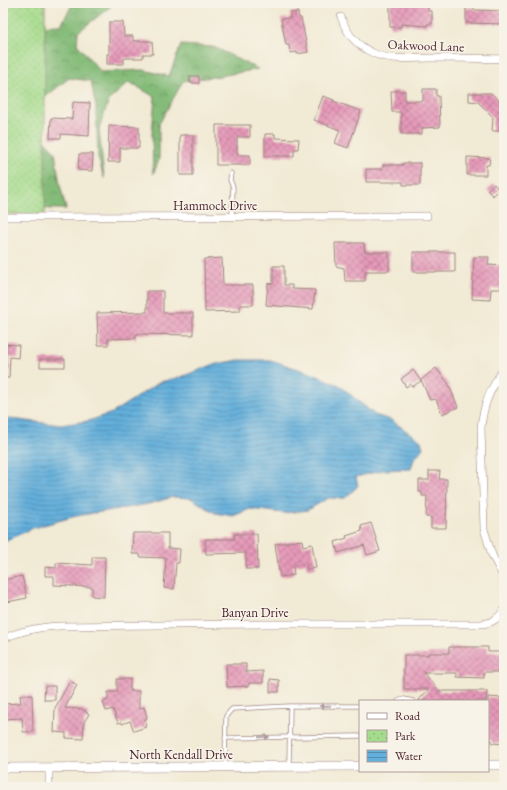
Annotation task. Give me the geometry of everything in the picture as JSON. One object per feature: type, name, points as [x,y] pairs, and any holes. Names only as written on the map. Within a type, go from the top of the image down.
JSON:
[{"type":"street","name":"Oakwood Lane","points":[[341,17],[345,29],[352,38],[368,50],[383,56],[400,58],[504,59]]},
{"type":"street","name":"Hammock Drive","points":[[3,217],[427,216]]},
{"type":"street","points":[[504,368],[489,392],[481,428],[484,529],[492,555],[504,578]]},
{"type":"street","name":"Banyan Drive","points":[[3,640],[22,631],[54,626],[481,624],[495,620],[504,610]]},
{"type":"street","points":[[489,765],[504,765]]},
{"type":"street","name":"North Kendall Drive","points":[[3,768],[359,766]]},
{"type":"street","points":[[49,768],[49,787]]},
{"type":"lane","points":[[231,173],[230,180],[233,187],[232,216]]},
{"type":"lane","points":[[225,767],[226,716],[232,709],[290,706],[359,706]]},
{"type":"lane","points":[[289,767],[290,706]]},
{"type":"lane","points":[[225,738],[359,736]]},
{"type":"green space","points":[[3,3],[45,3],[45,214],[3,214]]},
{"type":"green space","points":[[73,3],[111,3],[111,6],[78,32],[77,44],[101,72],[143,70],[169,76],[181,45],[214,47],[258,69],[183,81],[159,124],[159,160],[153,174],[152,133],[155,97],[129,82],[109,100],[99,128],[104,178],[98,157],[96,108],[91,81],[69,78],[34,106],[30,124],[55,152],[60,185],[66,209],[3,208],[32,26],[61,25]]},
{"type":"water","points":[[238,360],[270,360],[308,372],[339,385],[375,415],[391,420],[421,441],[423,448],[414,459],[411,469],[383,470],[356,477],[358,486],[345,498],[328,498],[308,510],[284,513],[250,509],[233,516],[215,513],[191,498],[173,497],[149,504],[76,516],[33,528],[3,542],[3,418],[61,425],[88,421],[112,413],[160,382],[181,377],[212,365]]},
{"type":"building","points":[[390,3],[428,3],[428,11],[432,11],[432,24],[427,24],[427,26],[401,24],[401,27],[390,27]]},
{"type":"building","points":[[466,8],[474,8],[474,10],[504,11],[504,24],[466,23]]},
{"type":"building","points":[[298,12],[299,18],[301,18],[308,52],[297,54],[297,52],[290,53],[289,45],[286,45],[281,19],[290,18],[290,13]]},
{"type":"building","points":[[109,22],[123,22],[124,36],[133,36],[133,41],[152,41],[153,54],[143,54],[143,58],[124,58],[124,64],[107,64],[107,54],[109,54]]},
{"type":"building","points":[[190,76],[199,76],[199,83],[190,83]]},
{"type":"building","points":[[423,89],[436,89],[436,96],[439,96],[440,127],[422,128],[422,134],[401,134],[401,112],[392,112],[391,91],[405,91],[405,101],[423,101]]},
{"type":"building","points":[[469,93],[491,93],[504,105],[504,131],[492,131],[493,118],[478,102],[469,101]]},
{"type":"building","points":[[323,96],[361,111],[348,148],[335,143],[340,130],[314,120]]},
{"type":"building","points":[[73,102],[90,103],[89,136],[61,134],[61,138],[50,138],[51,118],[72,119]]},
{"type":"building","points":[[216,125],[250,125],[250,137],[237,137],[237,155],[250,155],[250,165],[216,165]]},
{"type":"building","points":[[109,126],[139,127],[139,148],[120,148],[120,162],[108,162]]},
{"type":"building","points":[[265,134],[275,134],[275,138],[299,139],[298,149],[294,149],[294,156],[265,156]]},
{"type":"building","points":[[180,135],[193,135],[193,175],[180,175]]},
{"type":"building","points":[[79,154],[93,154],[92,171],[78,170]]},
{"type":"building","points":[[467,157],[490,158],[489,165],[486,165],[486,175],[467,175]]},
{"type":"building","points":[[403,163],[420,163],[420,185],[403,185],[403,182],[366,182],[366,169],[383,169],[383,165],[403,165]]},
{"type":"building","points":[[494,184],[499,190],[493,196],[487,190]]},
{"type":"building","points":[[335,243],[364,243],[365,252],[389,252],[389,271],[365,271],[365,281],[345,281],[344,268],[336,266]]},
{"type":"building","points":[[413,252],[455,252],[455,272],[413,272]]},
{"type":"building","points":[[474,257],[489,257],[488,265],[504,266],[504,285],[500,289],[491,289],[490,300],[472,299]]},
{"type":"building","points":[[222,258],[223,285],[253,285],[253,305],[240,305],[240,311],[205,312],[204,259]]},
{"type":"building","points":[[273,266],[284,266],[284,285],[292,285],[292,289],[315,290],[313,309],[266,305],[268,283],[273,284]]},
{"type":"building","points":[[147,291],[163,291],[163,313],[193,313],[193,335],[136,334],[136,338],[108,339],[108,345],[98,345],[97,313],[147,312]]},
{"type":"building","points":[[3,344],[19,345],[18,358],[10,357],[9,378],[3,378]]},
{"type":"building","points":[[40,359],[65,359],[65,367],[40,367]]},
{"type":"building","points":[[436,368],[448,383],[458,407],[442,414],[436,399],[430,400],[421,380]]},
{"type":"building","points":[[413,370],[421,381],[412,387],[410,384],[406,387],[401,379]]},
{"type":"building","points":[[429,471],[440,471],[439,479],[447,479],[446,528],[431,528],[431,517],[426,517],[427,496],[422,496],[422,492],[419,492],[419,480],[429,480]]},
{"type":"building","points":[[371,523],[380,551],[367,555],[364,545],[338,553],[335,542],[347,538],[346,536],[362,531],[361,526]]},
{"type":"building","points":[[133,533],[168,533],[168,548],[180,549],[179,563],[176,563],[174,589],[164,588],[166,558],[140,557],[140,554],[132,554]]},
{"type":"building","points":[[234,534],[257,534],[258,569],[246,569],[246,553],[206,554],[205,539],[235,539]]},
{"type":"building","points":[[302,540],[303,546],[312,544],[316,568],[307,569],[306,563],[293,566],[294,575],[280,577],[275,544]]},
{"type":"building","points":[[92,557],[105,557],[104,597],[92,596],[92,587],[54,585],[54,576],[45,576],[45,567],[56,568],[56,563],[92,565]]},
{"type":"building","points":[[22,576],[27,598],[7,602],[6,597],[3,598],[3,580]]},
{"type":"building","points":[[449,647],[488,647],[488,652],[504,652],[504,672],[484,672],[484,678],[457,677],[457,673],[424,673],[439,691],[487,691],[486,700],[419,700],[429,689],[404,689],[404,655],[449,653]]},
{"type":"building","points":[[226,664],[246,664],[246,672],[263,671],[263,683],[249,683],[249,686],[227,687]]},
{"type":"building","points":[[117,679],[130,679],[130,691],[139,691],[139,709],[144,707],[147,718],[145,719],[146,727],[134,731],[130,721],[122,724],[121,722],[118,723],[113,709],[106,711],[103,702],[108,700],[108,692],[117,692]]},
{"type":"building","points":[[270,679],[279,680],[279,692],[270,692]]},
{"type":"building","points":[[70,681],[77,685],[65,708],[82,709],[89,714],[84,722],[83,739],[66,738],[66,733],[54,732],[55,708]]},
{"type":"building","points":[[45,686],[55,686],[55,700],[44,700]]},
{"type":"building","points":[[20,695],[32,695],[33,732],[23,732],[22,718],[3,719],[3,704],[21,703]]},
{"type":"building","points":[[488,697],[504,698],[504,744],[492,743],[492,740],[489,740]]}]
